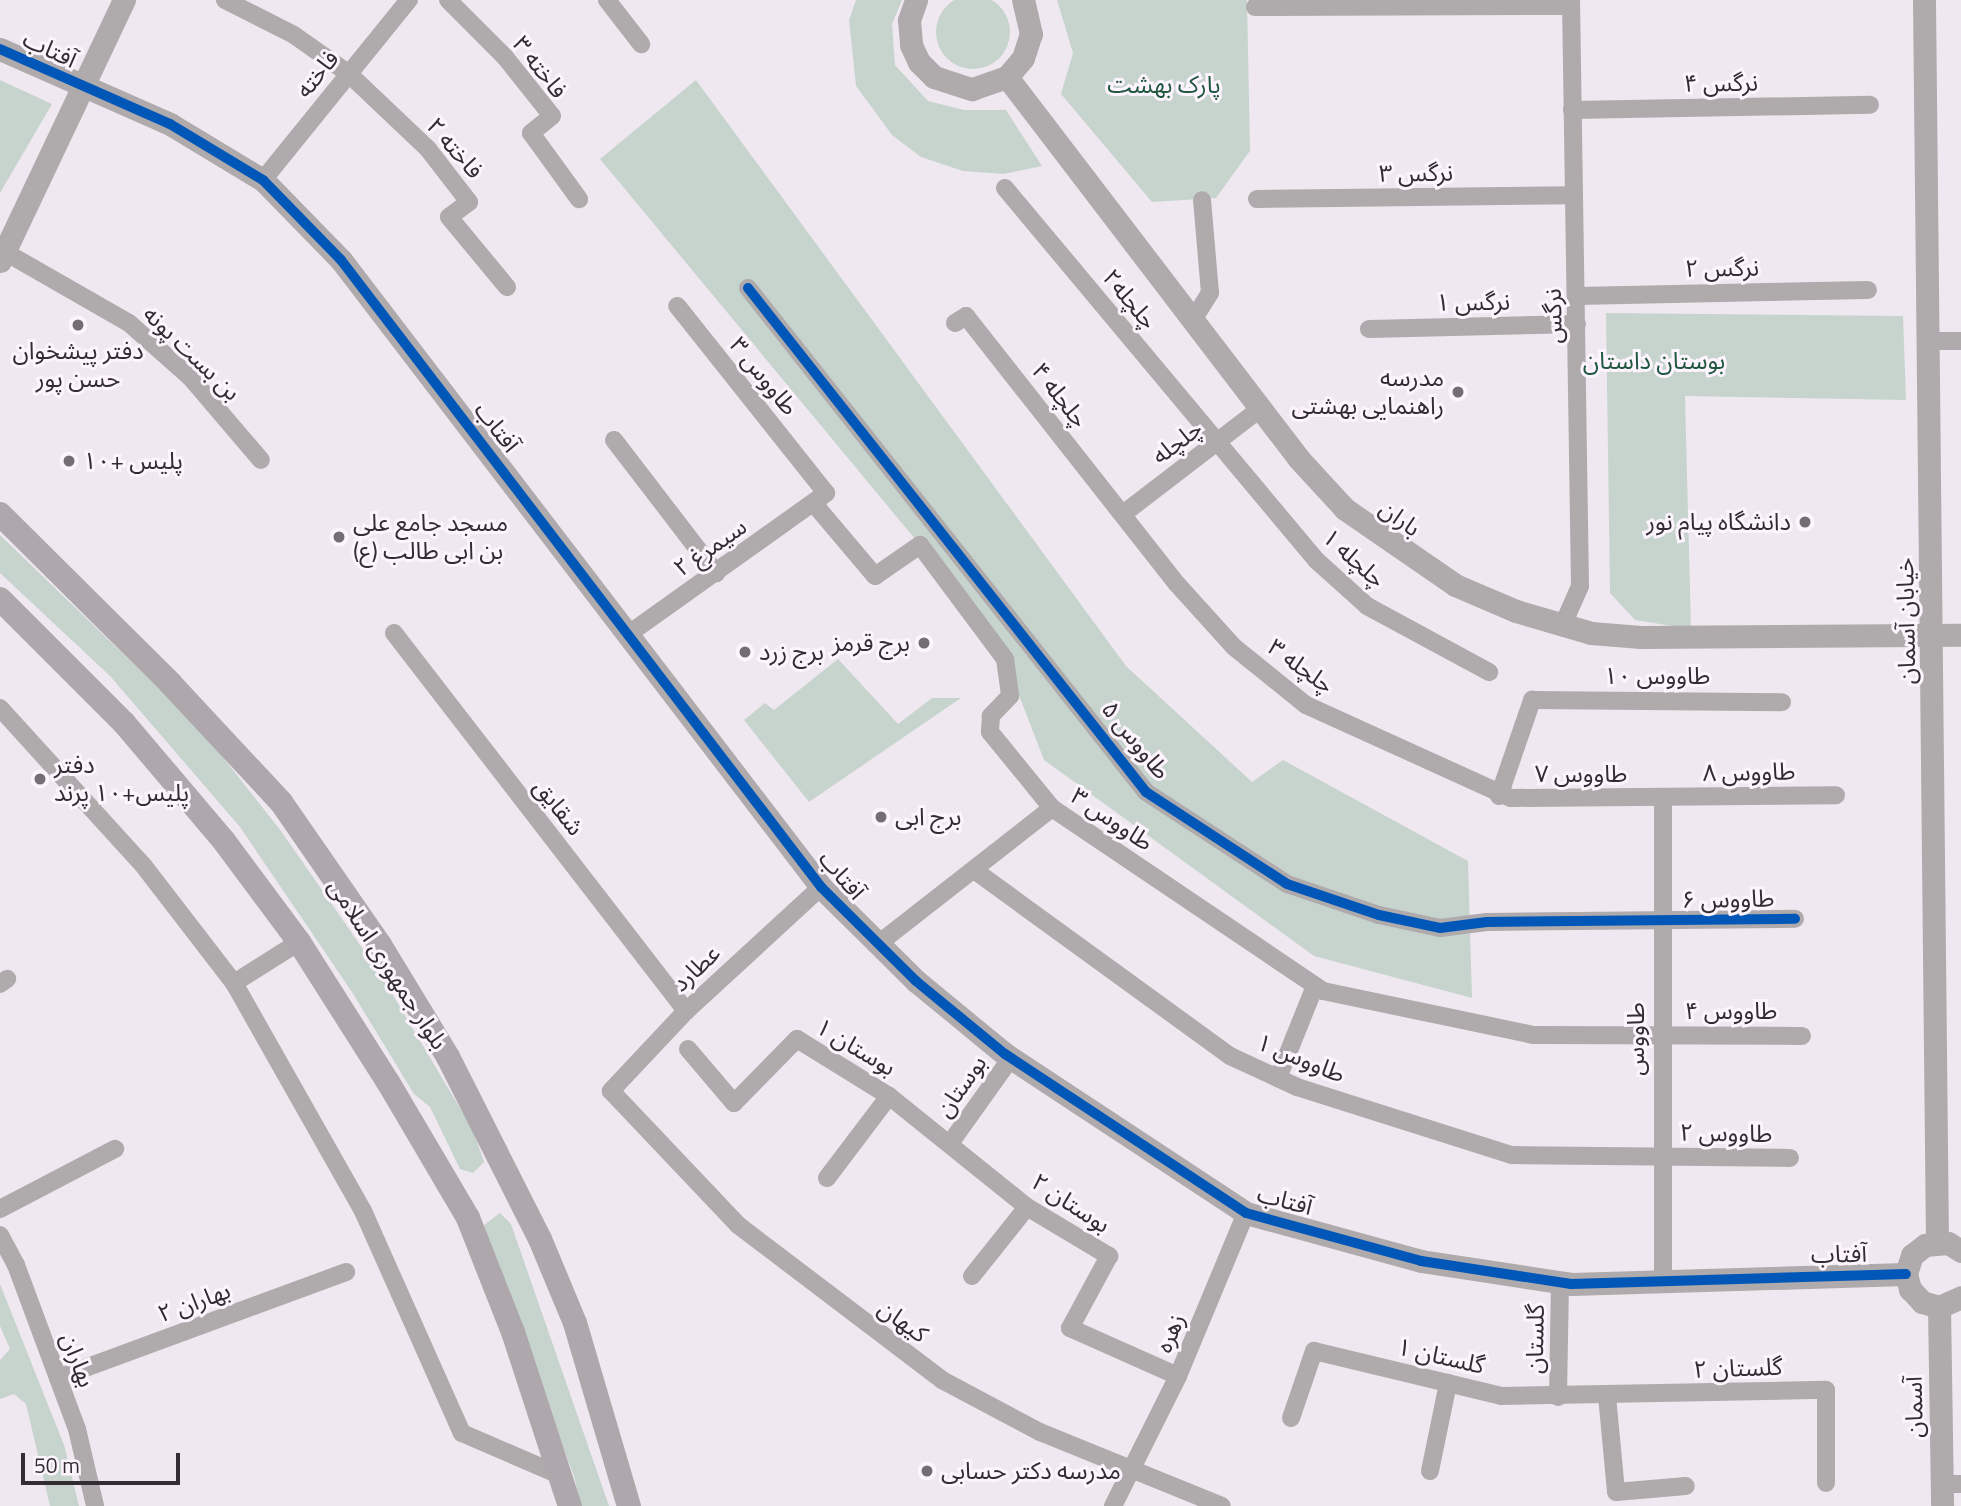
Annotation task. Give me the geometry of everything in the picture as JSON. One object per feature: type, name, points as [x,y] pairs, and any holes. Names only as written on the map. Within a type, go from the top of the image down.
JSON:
[{"type":"main road","name":"بلوار جمهوری اسلامی","points":[[0,514],[170,683],[281,802],[380,946],[448,1057],[540,1239],[575,1323],[629,1506]]},
{"type":"main road","points":[[0,600],[124,723],[224,841],[299,942],[468,1218],[513,1332],[570,1506]]},
{"type":"street","points":[[3,257],[85,89],[124,0]]},
{"type":"street","points":[[225,0],[294,35],[349,74]]},
{"type":"street","name":"فاخته","points":[[263,180],[410,0]]},
{"type":"street","name":"فاخته ۳","points":[[449,0],[505,57],[552,116],[531,133],[579,199]]},
{"type":"street","points":[[607,0],[641,44]]},
{"type":"street","points":[[916,0],[909,20],[911,45],[933,77],[972,89],[1007,77],[1023,58],[1031,34],[1023,0]]},
{"type":"street","name":"خیابان آسمان","points":[[1924,0],[1933,635],[1937,1241]]},
{"type":"street","points":[[1255,7],[1571,3]]},
{"type":"street","name":"نرگس","points":[[1562,627],[1580,586],[1571,3]]},
{"type":"street","name":"آفتاب","points":[[0,49],[85,89],[170,124],[263,180],[341,260],[630,634],[821,887],[878,944],[1011,1058],[1246,1213],[1421,1261],[1560,1282],[1906,1274]]},
{"type":"street","name":"فاخته ۲","points":[[349,74],[428,149],[469,202],[449,217],[507,287]]},
{"type":"street","name":"باران","points":[[1007,77],[1260,409],[1345,509],[1401,552],[1455,585],[1562,627],[1641,637],[1961,635]]},
{"type":"street","name":"نرگس ۴","points":[[1572,110],[1870,105]]},
{"type":"street","name":"چلچله۲","points":[[1005,188],[1216,443]]},
{"type":"street","name":"نرگس ۳","points":[[1257,199],[1574,195]]},
{"type":"street","points":[[1192,320],[1210,293],[1202,200]]},
{"type":"street","name":"بن بست پونه","points":[[3,257],[129,323],[190,377],[261,460]]},
{"type":"street","name":"طاووس ۵","points":[[748,288],[1146,792],[1287,884],[1379,915],[1440,928],[1487,922],[1661,922]]},
{"type":"street","name":"نرگس ۲","points":[[1577,296],[1868,290]]},
{"type":"street","name":"طاووس ۳","points":[[677,306],[826,493],[815,505],[875,576],[920,545],[1004,659],[1010,696],[991,716],[990,732],[1052,808],[1315,986],[1533,1035],[1660,1035]]},
{"type":"street","name":"چلچله ۴","points":[[955,323],[966,316],[1123,514]]},
{"type":"street","name":"نرگس ۱","points":[[1369,328],[1577,324]]},
{"type":"street","points":[[1928,341],[1961,341]]},
{"type":"street","name":"چلچله","points":[[1123,514],[1260,409]]},
{"type":"street","points":[[614,440],[716,573]]},
{"type":"street","name":"چلچله ۱","points":[[1216,443],[1316,561],[1367,606],[1489,672]]},
{"type":"street","name":"سیمرغ ۲","points":[[630,634],[818,502]]},
{"type":"street","name":"چلچله ۳","points":[[1123,514],[1177,584],[1234,647],[1306,705],[1499,796]]},
{"type":"street","name":"شقایق","points":[[394,633],[685,1011]]},
{"type":"street","name":"طاووس ۱۰","points":[[1499,796],[1532,700],[1782,702]]},
{"type":"street","points":[[0,708],[143,865],[234,983],[363,1211],[455,1423],[475,1442],[559,1475]]},
{"type":"street","name":"طاووس ۸","points":[[1663,798],[1836,794]]},
{"type":"street","name":"طاووس ۷","points":[[1499,796],[1663,798]]},
{"type":"street","name":"طاووس","points":[[1663,798],[1660,1035],[1663,1279]]},
{"type":"street","points":[[878,944],[1052,808]]},
{"type":"street","name":"طاووس ۱","points":[[974,870],[1230,1056],[1278,1078],[1512,1156],[1662,1157]]},
{"type":"street","name":"عطارد","points":[[611,1091],[685,1011],[821,887]]},
{"type":"street","name":"طاووس ۶","points":[[1661,922],[1795,919]]},
{"type":"street","points":[[234,983],[299,942]]},
{"type":"street","points":[[1278,1078],[1315,986]]},
{"type":"street","name":"طاووس ۴","points":[[1660,1035],[1802,1037]]},
{"type":"street","name":"بوستان ۱","points":[[688,1049],[734,1103],[797,1039],[889,1096],[951,1142]]},
{"type":"street","name":"بوستان","points":[[951,1142],[1011,1058]]},
{"type":"street","name":"کیهان","points":[[611,1091],[738,1225],[942,1380],[1040,1432],[1222,1506]]},
{"type":"street","points":[[827,1178],[889,1096]]},
{"type":"street","name":"بوستان ۲","points":[[951,1142],[1027,1207],[1109,1256],[1070,1328],[1178,1376]]},
{"type":"street","points":[[0,1209],[115,1149]]},
{"type":"street","name":"طاووس ۲","points":[[1662,1157],[1790,1158]]},
{"type":"street","points":[[972,1276],[1027,1207]]},
{"type":"street","name":"زهره","points":[[1113,1506],[1178,1376],[1246,1213]]},
{"type":"street","name":"بهاران","points":[[0,1236],[77,1429],[95,1506]]},
{"type":"street","points":[[1961,1251],[1937,1241],[1912,1255],[1906,1274],[1910,1289],[1922,1302],[1939,1307],[1961,1297]]},
{"type":"street","name":"بهاران ۲","points":[[58,1378],[346,1272]]},
{"type":"street","name":"گلستان","points":[[1558,1397],[1560,1282]]},
{"type":"street","name":"آسمان","points":[[1939,1307],[1948,1491]]},
{"type":"street","name":"گلستان ۱","points":[[1291,1418],[1314,1351],[1502,1396],[1558,1397]]},
{"type":"street","points":[[1430,1471],[1448,1383]]},
{"type":"street","name":"گلستان ۲","points":[[1558,1397],[1826,1390],[1826,1483]]},
{"type":"street","points":[[1607,1396],[1616,1492],[1686,1486]]},
{"type":"green space","points":[[966,-5],[980,-5],[994,1],[1004,11],[1010,32],[1004,53],[994,63],[980,69],[966,69],[952,63],[942,53],[936,39],[936,25],[942,11],[952,1]]},
{"type":"green space","points":[[856,0],[902,0],[892,24],[895,65],[928,101],[964,110],[1006,110],[1042,166],[1004,174],[963,171],[921,157],[892,135],[856,86],[849,20]]},
{"type":"green space","name":"پارک بهشت","points":[[1057,0],[1247,0],[1250,151],[1216,198],[1152,202],[1061,94],[1073,53]]},
{"type":"green space","points":[[0,80],[52,104],[0,193]]},
{"type":"green space","points":[[696,80],[1126,666],[1252,782],[1283,760],[1468,861],[1472,998],[1314,956],[1044,760],[1005,659],[920,545],[600,159]]},
{"type":"green space","name":"بوستان داستان","points":[[1606,313],[1903,316],[1906,400],[1685,396],[1691,629],[1635,620],[1610,593]]},
{"type":"green space","points":[[0,535],[200,728],[281,831],[381,975],[473,1130],[484,1162],[473,1173],[460,1169],[430,1107],[414,1094],[352,992],[240,827],[110,676],[0,573]]},
{"type":"green space","points":[[838,659],[898,724],[932,698],[961,698],[809,802],[744,720],[765,703],[774,710]]},
{"type":"green space","points":[[500,1213],[511,1224],[609,1506],[581,1506],[574,1476],[487,1246],[484,1225]]},
{"type":"green space","points":[[0,1284],[64,1445],[79,1506],[50,1506],[26,1404],[14,1394],[0,1399],[0,1360],[10,1349],[0,1326]]},
{"type":"cycle path","points":[[0,49],[170,124],[263,180],[341,260],[821,887],[916,981],[1005,1054],[1246,1213],[1421,1261],[1571,1284],[1906,1274]]},
{"type":"cycle path","points":[[748,288],[1146,792],[1287,884],[1379,915],[1440,928],[1487,922],[1795,919]]},
{"type":"place","name":"دفتر پیشخوان حسن پور","points":[[78,325]]},
{"type":"place","name":"مدرسه راهنمایی بهشتی","points":[[1458,392]]},
{"type":"place","name":"پلیس +۱۰","points":[[69,461]]},
{"type":"place","name":"دانشگاه پیام نور","points":[[1805,522]]},
{"type":"place","name":"مسجد جامع علی بن ابی طالب (ع)","points":[[339,537]]},
{"type":"place","name":"برج قرمز","points":[[924,643]]},
{"type":"place","name":"برج زرد","points":[[745,652]]},
{"type":"place","name":"دفتر پلیس+۱۰ پرند","points":[[40,779]]},
{"type":"place","name":"برج ابی","points":[[881,817]]},
{"type":"place","name":"مدرسه دکتر حسابی","points":[[927,1471]]}]
